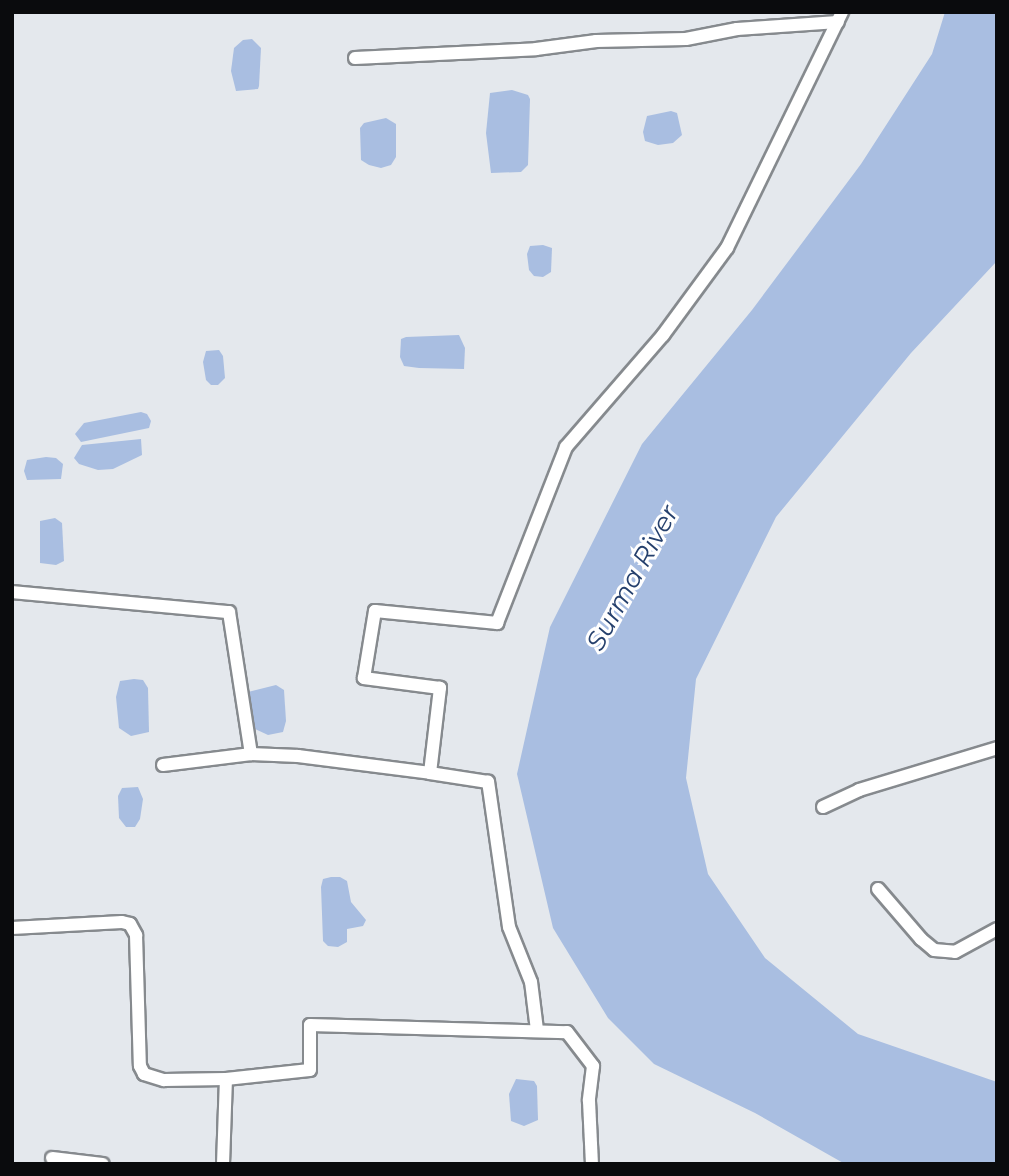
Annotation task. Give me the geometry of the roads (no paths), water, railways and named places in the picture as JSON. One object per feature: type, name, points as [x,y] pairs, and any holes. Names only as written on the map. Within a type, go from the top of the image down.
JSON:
[{"type":"street","points":[[355,58],[536,49],[596,41],[686,39],[737,29],[840,17]]},
{"type":"street","points":[[430,773],[440,688],[364,678],[375,611],[497,624],[566,447],[663,335],[727,248],[840,17]]},
{"type":"street","points":[[12,592],[229,612],[251,754]]},
{"type":"street","points":[[823,807],[859,790],[997,748]]},
{"type":"street","points":[[163,765],[251,754],[298,756],[488,782],[509,927],[531,982],[537,1030]]},
{"type":"street","points":[[878,889],[920,939],[934,950],[954,952],[997,929]]},
{"type":"street","points":[[12,928],[122,922],[130,925],[136,935],[140,1066],[144,1074],[164,1080],[226,1079],[310,1070],[310,1026],[568,1032],[593,1066],[589,1101],[592,1164]]},
{"type":"street","points":[[223,1164],[226,1079]]},
{"type":"street","points":[[52,1158],[103,1164]]},
{"type":"water","name":"Surma River","points":[[945,12],[997,12],[997,261],[911,353],[776,517],[696,679],[686,778],[708,874],[765,958],[858,1034],[997,1082],[997,1164],[845,1164],[755,1113],[654,1064],[608,1018],[553,928],[517,774],[550,627],[642,444],[752,310],[861,164],[932,54]]},
{"type":"water","points":[[252,39],[261,48],[259,86],[258,89],[236,91],[231,71],[234,48],[243,40]]},
{"type":"water","points":[[512,90],[528,95],[530,99],[528,165],[521,172],[491,173],[486,133],[490,93]]},
{"type":"water","points":[[671,111],[677,113],[682,135],[673,143],[658,145],[645,141],[643,132],[647,116]]},
{"type":"water","points":[[386,118],[396,124],[396,157],[391,165],[381,168],[361,160],[360,128],[364,123]]},
{"type":"water","points":[[543,245],[552,248],[551,272],[543,277],[534,276],[529,270],[527,254],[530,246]]},
{"type":"water","points":[[459,335],[465,348],[464,369],[404,366],[400,357],[401,339]]},
{"type":"water","points":[[219,350],[223,356],[225,378],[218,385],[211,385],[206,380],[203,362],[206,351]]},
{"type":"water","points":[[141,412],[147,414],[151,421],[149,428],[81,442],[75,434],[84,423]]},
{"type":"water","points":[[141,439],[142,455],[113,469],[98,470],[79,464],[74,458],[82,445]]},
{"type":"water","points":[[56,458],[63,464],[61,479],[27,480],[24,471],[27,460]]},
{"type":"water","points":[[55,518],[62,523],[64,561],[56,565],[40,563],[40,521]]},
{"type":"water","points":[[143,680],[148,688],[149,732],[131,736],[119,728],[116,697],[120,681]]},
{"type":"water","points":[[276,685],[284,690],[286,721],[283,732],[268,735],[253,728],[248,692]]},
{"type":"water","points":[[138,787],[143,799],[140,819],[135,827],[126,827],[119,818],[118,796],[122,788]]},
{"type":"water","points":[[340,877],[347,881],[351,902],[366,920],[363,926],[347,929],[347,942],[338,947],[328,946],[323,941],[321,887],[323,879]]},
{"type":"water","points":[[516,1079],[534,1081],[537,1086],[538,1120],[524,1126],[511,1121],[509,1094]]}]
